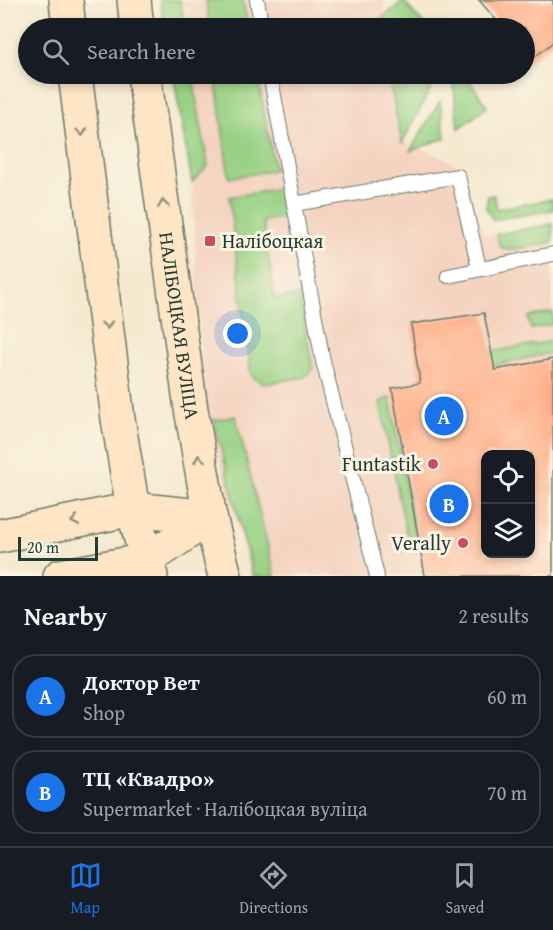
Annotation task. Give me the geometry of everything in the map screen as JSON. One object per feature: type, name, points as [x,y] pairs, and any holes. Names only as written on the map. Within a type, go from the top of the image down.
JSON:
[{"type":"main road","points":[[66,0],[68,18]]},
{"type":"main road","points":[[134,0],[136,18]]},
{"type":"main road","points":[[76,84],[118,419],[133,509],[149,568]]},
{"type":"main road","name":"НАЛІБОЦКАЯ ВУЛІЦА","points":[[145,84],[191,409],[210,516],[225,576]]},
{"type":"main road","points":[[0,536],[133,509],[210,516]]},
{"type":"main road","points":[[60,576],[149,568],[210,516]]},
{"type":"lane","points":[[256,0],[260,18]]},
{"type":"lane","points":[[272,84],[323,361],[377,576]]},
{"type":"lane","points":[[294,204],[458,176],[479,268]]},
{"type":"lane","points":[[448,276],[553,254]]},
{"type":"shaded area","points":[[160,0],[383,0],[386,18],[163,18]]},
{"type":"shaded area","points":[[175,84],[395,84],[404,141],[460,166],[482,230],[486,235],[553,224],[553,576],[251,576],[203,402],[192,182]]},
{"type":"green space","points":[[160,0],[180,0],[183,18],[163,18]]},
{"type":"green space","points":[[206,0],[243,0],[246,18],[209,18]]},
{"type":"green space","points":[[403,1],[418,18],[382,18]]},
{"type":"green space","points":[[175,84],[194,84],[208,166],[192,182]]},
{"type":"green space","points":[[216,84],[259,84],[275,170],[229,178]]},
{"type":"green space","points":[[390,84],[433,84],[402,143]]},
{"type":"green space","points":[[453,84],[472,84],[487,107],[458,129]]},
{"type":"green space","points":[[440,101],[445,138],[410,151]]},
{"type":"green space","points":[[278,189],[285,217],[263,221],[275,299],[299,295],[313,369],[304,377],[264,384],[251,375],[229,197]]},
{"type":"green space","points":[[494,195],[497,209],[553,199],[553,210],[493,220],[486,208],[488,196]]},
{"type":"green space","points":[[553,224],[553,242],[516,249],[502,248],[498,242],[497,234]]},
{"type":"green space","points":[[553,312],[553,324],[531,329],[528,317]]},
{"type":"green space","points":[[553,341],[553,353],[471,370],[468,356]]},
{"type":"green space","points":[[390,397],[415,537],[407,537],[380,402]]},
{"type":"green space","points":[[235,416],[275,576],[253,576],[214,420]]},
{"type":"building","points":[[479,0],[553,0],[553,42],[535,57],[535,18],[494,18]]},
{"type":"building","points":[[484,313],[495,370],[553,359],[553,576],[425,576],[392,388],[420,383],[411,324]]},
{"type":"place","name":"Налібоцкая","points":[[210,241]]},
{"type":"place","name":"Доктор Вет","points":[[444,416]]},
{"type":"place","name":"Funtastik","points":[[433,464]]},
{"type":"place","name":"ТЦ «Квадро»","points":[[449,504]]},
{"type":"place","name":"Verally","points":[[463,543]]}]
